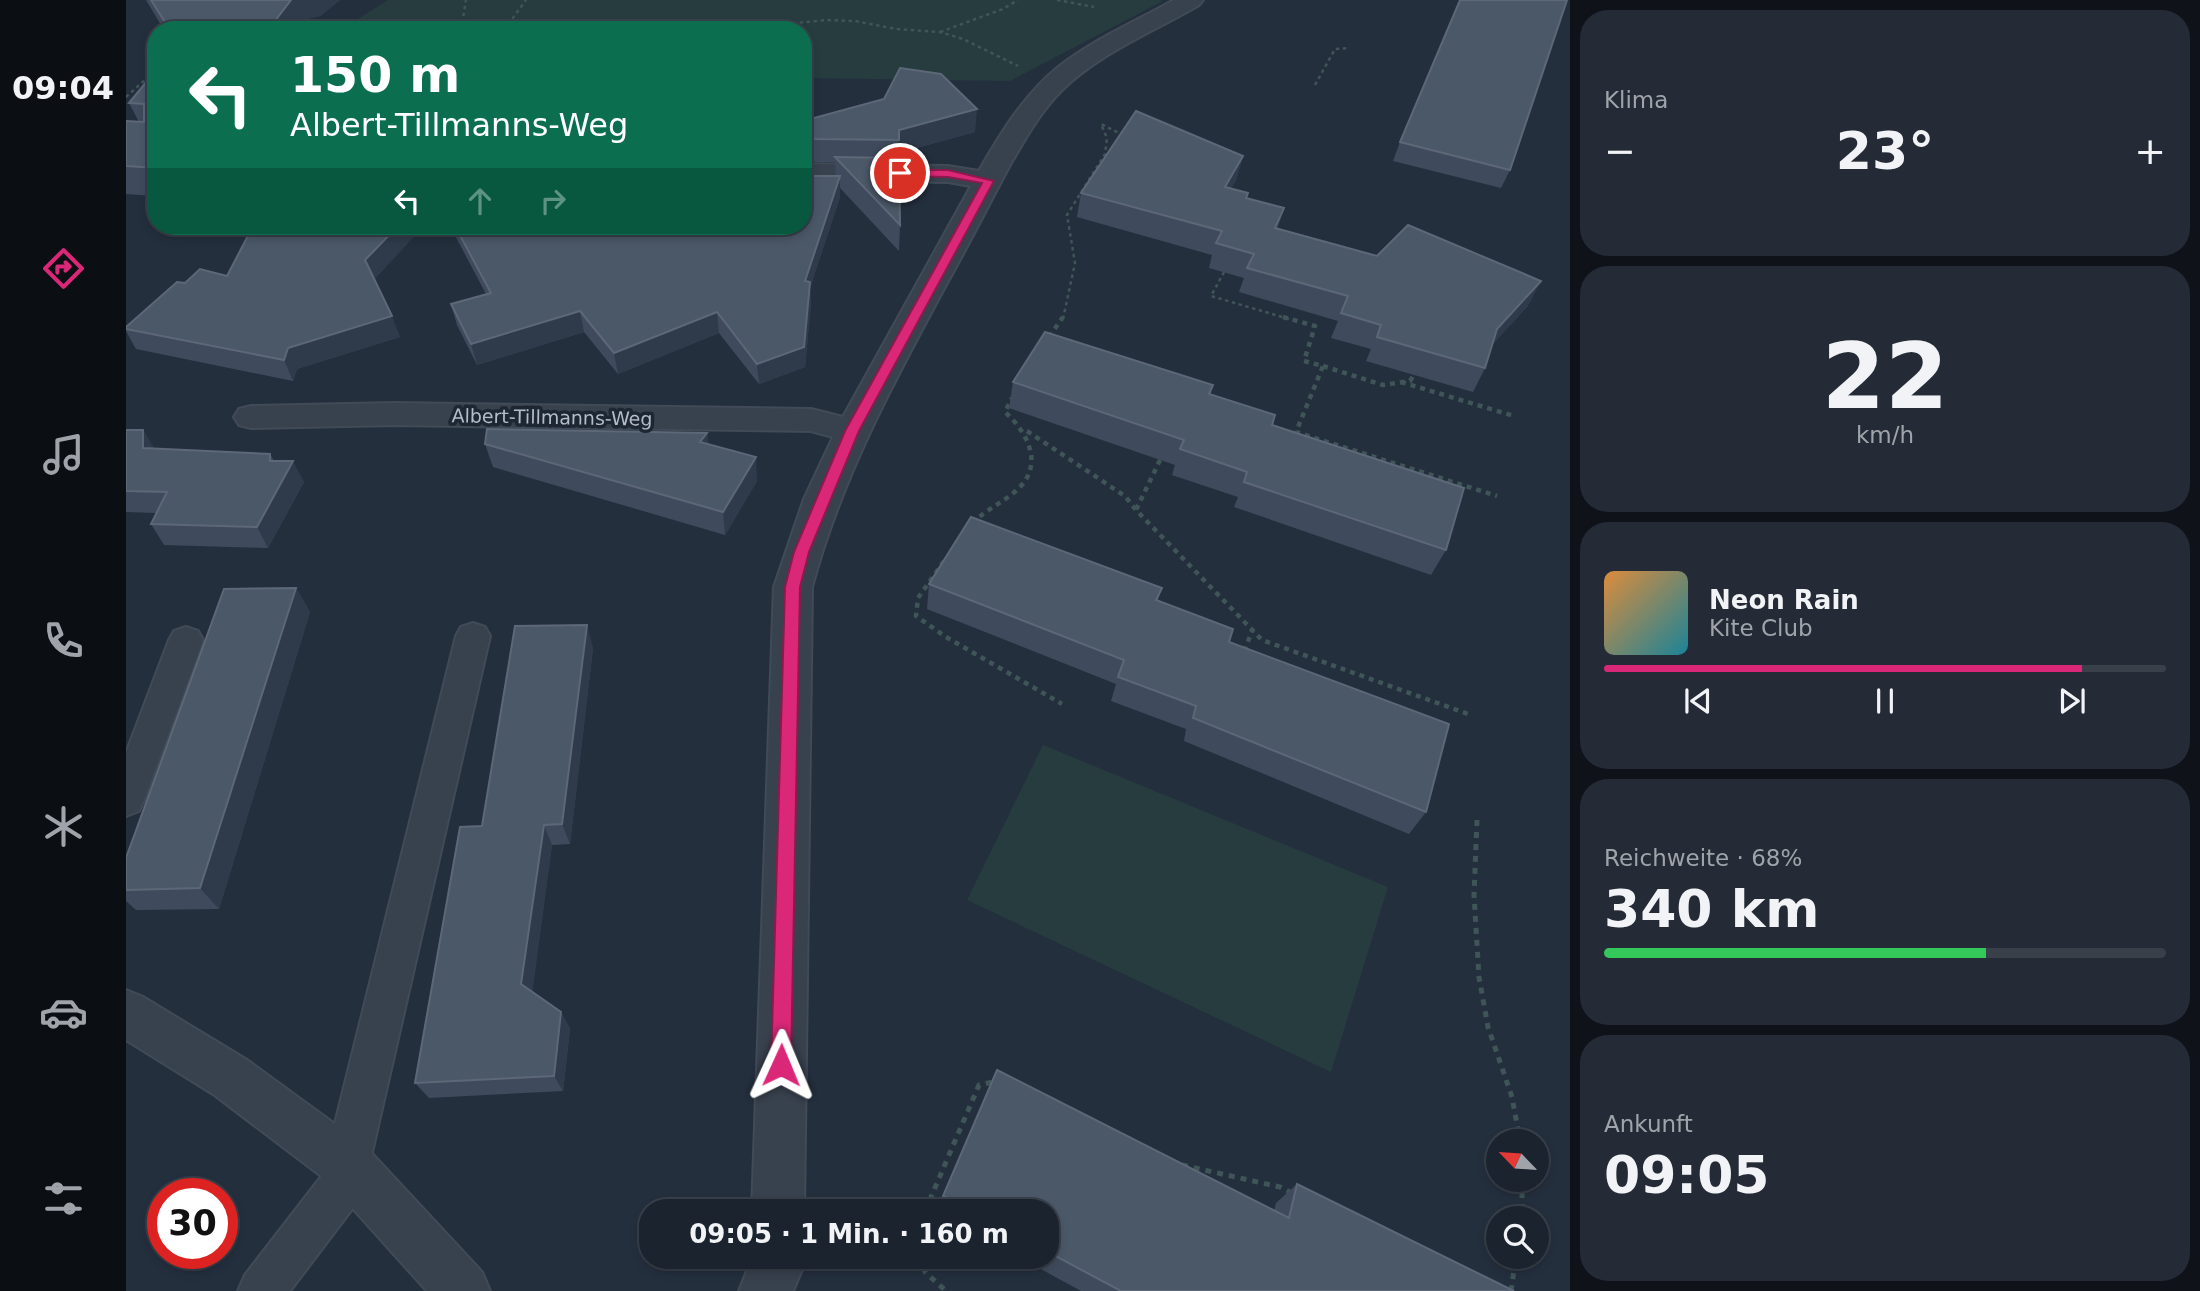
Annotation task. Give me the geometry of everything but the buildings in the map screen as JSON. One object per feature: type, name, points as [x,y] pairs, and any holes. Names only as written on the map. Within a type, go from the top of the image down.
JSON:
[{"type":"street","points":[[778,1199],[793,587],[801,552],[852,431],[989,181],[1037,102],[1053,84],[1098,53],[1191,0]]},
{"type":"street","points":[[812,172],[948,174],[989,181]]},
{"type":"street","name":"Albert-Tillmanns-Weg","points":[[251,417],[394,414],[811,421],[852,431]]},
{"type":"street","points":[[126,1013],[230,1077],[349,1168],[464,1291]]},
{"type":"street","points":[[766,1291],[775,1269]]},
{"type":"lane","points":[[261,1291],[349,1168],[472,636]]},
{"type":"lane","points":[[126,800],[186,640]]},
{"type":"path","points":[[462,21],[466,0]]},
{"type":"path","points":[[511,21],[526,0]]},
{"type":"path","points":[[940,32],[992,13],[1018,0]]},
{"type":"path","points":[[812,21],[827,20],[940,32],[963,39],[1053,84]]},
{"type":"path","points":[[1315,85],[1335,49],[1350,48]]},
{"type":"path","points":[[126,97],[147,77]]},
{"type":"path","points":[[1047,340],[1063,319],[1075,263],[1067,215],[1105,154],[1107,138],[1101,124],[1126,137]]},
{"type":"path","points":[[1224,272],[1211,296],[1315,326],[1304,361],[1383,385],[1410,381],[1414,375]]},
{"type":"path","points":[[1323,366],[1296,432],[1497,496]]},
{"type":"path","points":[[1401,382],[1514,416]]},
{"type":"path","points":[[1016,391],[1005,412],[1026,431],[1125,496],[1262,640],[1468,714]]},
{"type":"path","points":[[966,530],[982,511],[1010,497],[1025,482],[1033,467],[1026,431]]},
{"type":"path","points":[[1136,510],[1160,460]]},
{"type":"path","points":[[950,553],[918,598],[916,615],[946,637],[1062,704]]},
{"type":"path","points":[[1239,661],[1253,629]]},
{"type":"path","points":[[1477,820],[1474,895],[1479,977],[1488,1027],[1512,1097],[1518,1129]]},
{"type":"path","points":[[930,1199],[979,1085],[999,1080]]},
{"type":"path","points":[[1173,1163],[1280,1187],[1304,1199]]},
{"type":"path","points":[[924,1269],[946,1291]]},
{"type":"path","points":[[1511,1291],[1515,1269]]},
{"type":"green space","points":[[388,0],[1163,1],[1010,81],[812,78],[812,21],[354,21]]},
{"type":"green space","points":[[1043,745],[1388,887],[1331,1072],[967,900]]},
{"type":"route","points":[[781,1065],[793,587],[801,552],[852,431],[989,181],[948,174],[900,173]]}]
